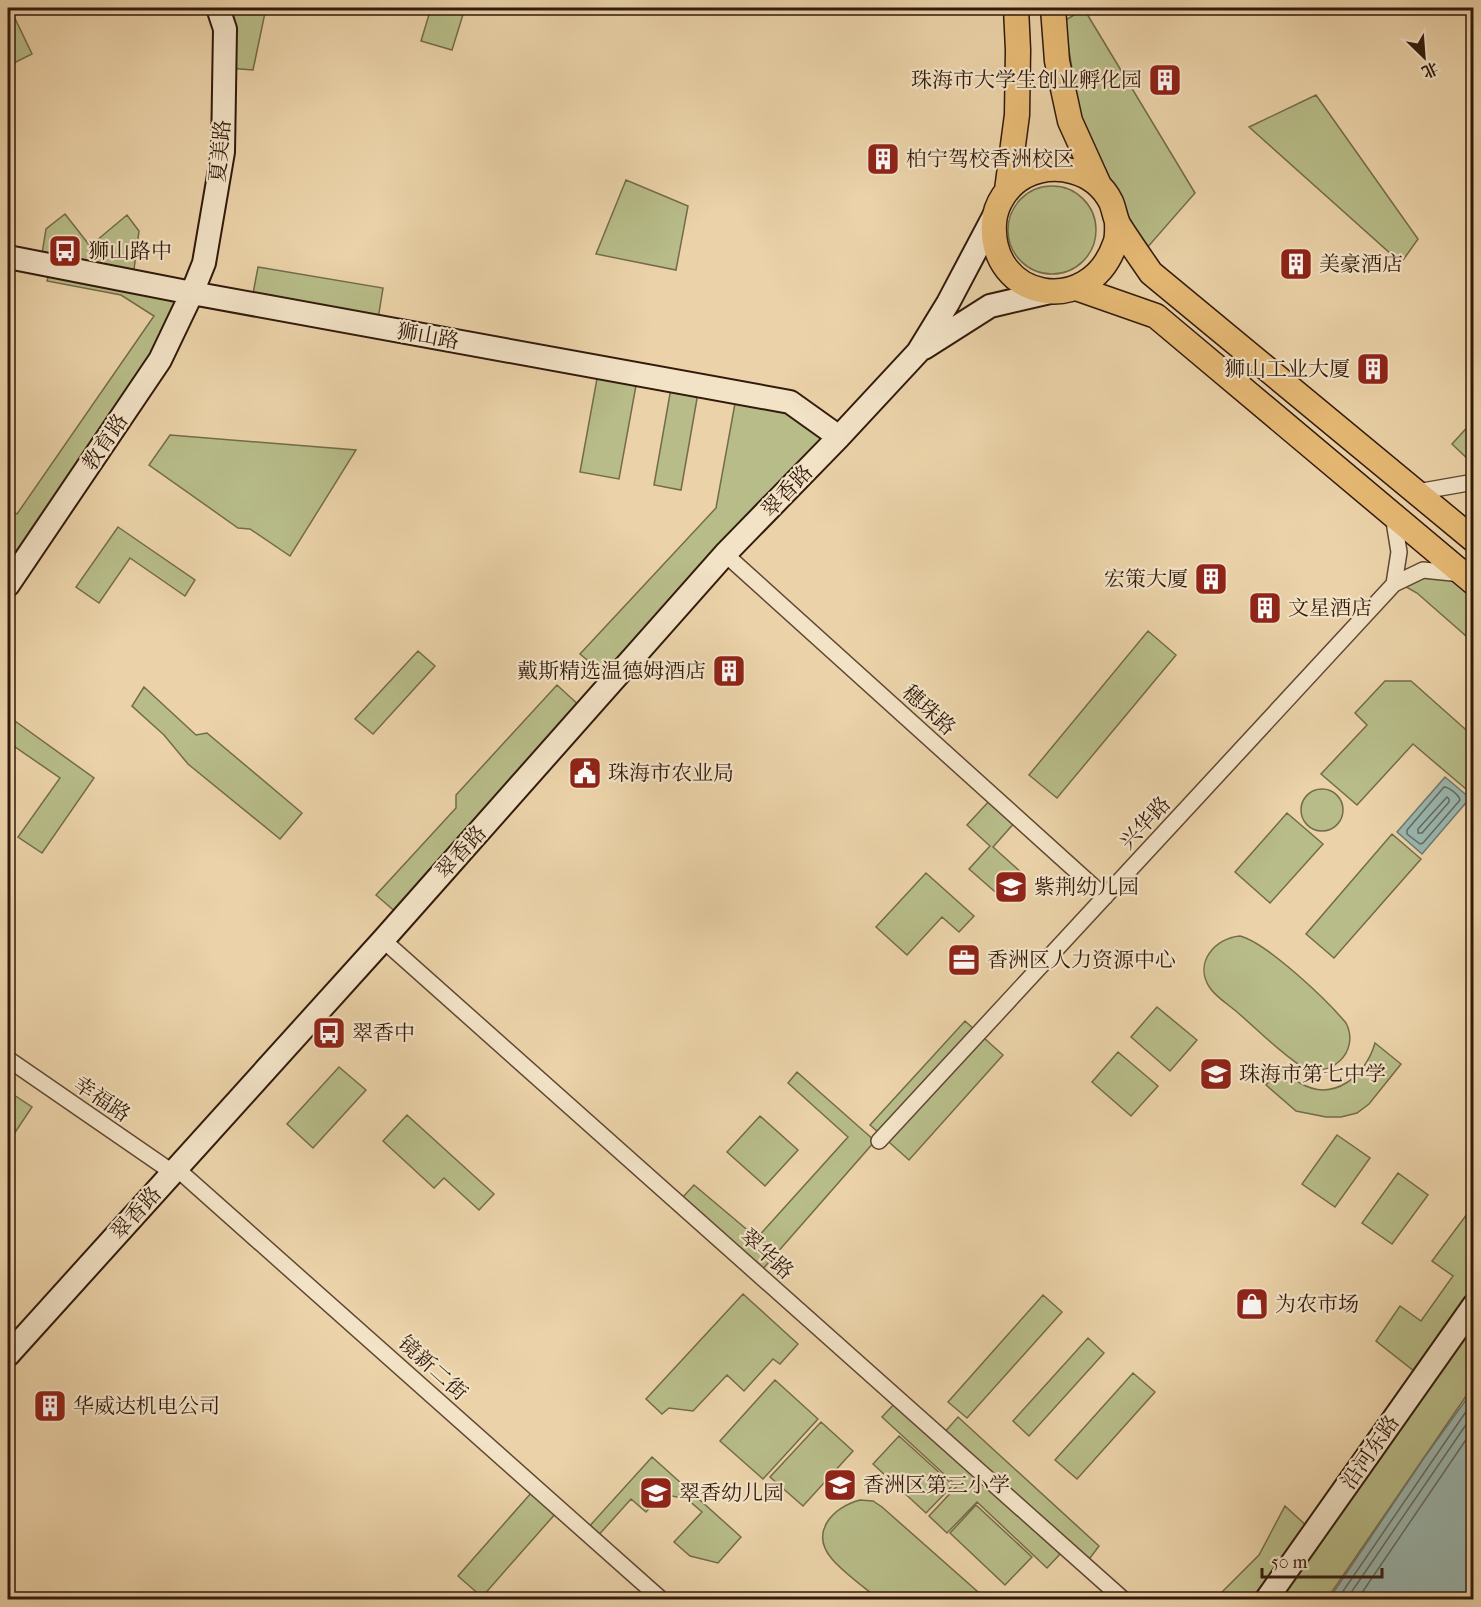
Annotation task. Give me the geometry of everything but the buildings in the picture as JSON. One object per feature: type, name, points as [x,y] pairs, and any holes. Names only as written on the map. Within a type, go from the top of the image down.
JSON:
[{"type":"main road","points":[[1007,190],[1017,115],[1016,8]]},
{"type":"main road","points":[[1053,8],[1057,62],[1070,121],[1099,185],[1111,202],[1117,221],[1151,273],[1473,540]]},
{"type":"main road","points":[[1099,185],[1082,174],[1062,168],[1042,169],[1023,177],[1007,190],[994,216],[993,237],[999,257],[1011,274],[1029,286],[1050,292],[1076,288],[1093,279],[1105,264],[1116,242],[1117,221]]},
{"type":"main road","points":[[1076,288],[1156,316],[1468,578]]},
{"type":"street","name":"夏美路","points":[[192,293],[204,263],[223,152],[225,29],[218,8]]},
{"type":"street","points":[[918,352],[948,303],[994,216]]},
{"type":"street","name":"狮山路","points":[[8,257],[192,293],[790,402],[840,436]]},
{"type":"street","points":[[918,352],[990,306],[1050,292]]},
{"type":"street","name":"教育路","points":[[8,585],[160,360],[192,293]]},
{"type":"street","name":"翠香路","points":[[8,1355],[382,940],[725,554],[918,352]]},
{"type":"street","points":[[1417,492],[1473,483]]},
{"type":"street","points":[[1393,514],[1399,552],[1394,584]]},
{"type":"street","name":"穗珠路","points":[[725,554],[1105,897]]},
{"type":"street","points":[[1394,584],[1423,570],[1468,578]]},
{"type":"street","name":"兴华路","points":[[879,1142],[1394,584]]},
{"type":"street","name":"翠华路","points":[[382,940],[1124,1599]]},
{"type":"street","name":"幸福路","points":[[8,1059],[174,1170]]},
{"type":"street","name":"镜新二街","points":[[174,1170],[662,1599]]},
{"type":"street","name":"沿河东路","points":[[1266,1599],[1473,1305]]},
{"type":"green space","points":[[8,8],[32,54],[8,66]]},
{"type":"green space","points":[[222,8],[266,8],[253,70],[228,68]]},
{"type":"green space","points":[[431,8],[465,8],[452,50],[421,41]]},
{"type":"green space","points":[[1084,9],[1195,193],[1146,249],[1080,116],[1064,21]]},
{"type":"green space","points":[[1316,95],[1418,239],[1401,263],[1249,127]]},
{"type":"green space","points":[[626,180],[688,206],[676,270],[596,254]]},
{"type":"green space","points":[[1052,186],[1069,190],[1083,199],[1092,213],[1096,230],[1092,247],[1083,261],[1069,270],[1052,274],[1035,270],[1021,261],[1012,247],[1008,230],[1012,213],[1021,199],[1035,190]]},
{"type":"green space","points":[[65,214],[90,246],[127,215],[139,231],[133,277],[41,260],[46,229]]},
{"type":"green space","points":[[258,267],[383,288],[378,319],[252,299]]},
{"type":"green space","points":[[50,270],[187,295],[157,358],[8,578],[8,508],[17,514],[154,316],[121,295],[47,281]]},
{"type":"green space","points":[[598,373],[637,380],[619,479],[580,472]]},
{"type":"green space","points":[[671,388],[698,393],[681,490],[654,485]]},
{"type":"green space","points":[[736,398],[786,408],[830,438],[610,679],[580,654],[716,508]]},
{"type":"green space","points":[[1473,421],[1473,464],[1452,444]]},
{"type":"green space","points":[[170,435],[356,450],[290,556],[250,529],[238,528],[149,465]]},
{"type":"green space","points":[[118,527],[195,580],[185,596],[130,558],[99,603],[76,587]]},
{"type":"green space","points":[[1424,575],[1463,579],[1473,588],[1473,642],[1417,593],[1401,584]]},
{"type":"green space","points":[[1148,631],[1176,655],[1057,798],[1029,775]]},
{"type":"green space","points":[[418,651],[435,666],[373,734],[355,719]]},
{"type":"green space","points":[[1385,681],[1411,681],[1473,736],[1473,795],[1413,744],[1357,805],[1321,774],[1367,725],[1355,713]]},
{"type":"green space","points":[[557,685],[582,708],[398,914],[376,895],[456,808],[456,795]]},
{"type":"green space","points":[[144,687],[196,735],[207,733],[302,813],[280,839],[188,764],[164,735],[132,706]]},
{"type":"green space","points":[[8,716],[94,778],[42,853],[18,837],[60,778],[8,742]]},
{"type":"green space","points":[[1322,789],[1337,795],[1343,810],[1337,825],[1322,831],[1307,825],[1301,810],[1307,795]]},
{"type":"green space","points":[[991,799],[1016,821],[993,847],[1023,874],[1001,897],[969,869],[990,846],[967,825]]},
{"type":"green space","points":[[1287,813],[1323,844],[1270,903],[1235,872]]},
{"type":"green space","points":[[1392,834],[1421,859],[1334,958],[1306,934]]},
{"type":"green space","points":[[926,873],[974,916],[959,932],[942,917],[907,955],[876,927]]},
{"type":"green space","points":[[1240,936],[1265,949],[1280,961],[1311,987],[1346,1023],[1350,1034],[1349,1044],[1340,1061],[1322,1070],[1312,1070],[1301,1066],[1276,1047],[1210,988],[1205,979],[1204,970],[1209,953],[1222,941]]},
{"type":"green space","points":[[1157,1007],[1197,1040],[1170,1071],[1131,1037]]},
{"type":"green space","points":[[965,1021],[1003,1055],[909,1160],[870,1125]]},
{"type":"green space","points":[[1375,1043],[1401,1064],[1369,1104],[1357,1113],[1341,1117],[1326,1117],[1296,1111],[1266,1085],[1282,1067],[1297,1081],[1313,1088],[1325,1090],[1336,1088],[1356,1075],[1364,1066]]},
{"type":"green space","points":[[1118,1052],[1158,1086],[1131,1116],[1092,1082]]},
{"type":"green space","points":[[339,1067],[366,1090],[313,1148],[287,1124]]},
{"type":"green space","points":[[797,1072],[875,1141],[762,1270],[682,1198],[694,1185],[757,1238],[848,1137],[788,1083]]},
{"type":"green space","points":[[8,1091],[32,1107],[8,1143]]},
{"type":"green space","points":[[407,1115],[494,1194],[479,1210],[444,1178],[434,1188],[383,1141]]},
{"type":"green space","points":[[760,1116],[798,1150],[765,1186],[727,1152]]},
{"type":"green space","points":[[1337,1135],[1370,1158],[1335,1207],[1302,1184]]},
{"type":"green space","points":[[1398,1173],[1428,1195],[1392,1244],[1362,1223]]},
{"type":"green space","points":[[1473,1206],[1473,1299],[1419,1375],[1376,1341],[1400,1306],[1421,1321],[1453,1276],[1432,1261]]},
{"type":"green space","points":[[743,1294],[798,1344],[780,1364],[773,1359],[744,1391],[727,1375],[693,1411],[669,1408],[662,1414],[646,1399]]},
{"type":"green space","points":[[1043,1295],[1062,1312],[967,1418],[948,1402]]},
{"type":"green space","points":[[1473,1310],[1473,1386],[1327,1599],[1269,1600]]},
{"type":"green space","points":[[1088,1338],[1104,1353],[1029,1436],[1013,1421]]},
{"type":"green space","points":[[1133,1373],[1155,1392],[1077,1479],[1055,1460]]},
{"type":"green space","points":[[775,1380],[818,1419],[763,1479],[720,1441]]},
{"type":"green space","points":[[895,1403],[1061,1553],[1047,1568],[977,1502],[947,1533],[929,1516],[957,1486],[882,1417]]},
{"type":"green space","points":[[958,1417],[1099,1546],[1087,1562],[944,1433]]},
{"type":"green space","points":[[821,1422],[853,1451],[803,1506],[770,1477]]},
{"type":"green space","points":[[899,1436],[953,1485],[926,1513],[873,1464]]},
{"type":"green space","points":[[652,1457],[741,1537],[718,1563],[690,1556],[674,1542],[702,1512],[687,1499],[662,1494],[646,1512],[631,1499],[596,1538],[586,1530]]},
{"type":"green space","points":[[532,1492],[556,1513],[482,1597],[458,1576]]},
{"type":"green space","points":[[860,1500],[873,1501],[882,1507],[986,1599],[878,1599],[832,1559],[825,1549],[823,1539],[827,1522],[833,1515],[850,1503]]},
{"type":"green space","points":[[976,1505],[1032,1557],[1005,1585],[950,1533]]},
{"type":"green space","points":[[1285,1506],[1310,1529],[1261,1599],[1224,1599],[1226,1597],[1222,1592],[1259,1555]]},
{"type":"water","points":[[1445,777],[1470,798],[1422,854],[1397,832]]},
{"type":"water","points":[[1473,1390],[1473,1599],[1329,1599],[1424,1458]]},
{"type":"place","name":"珠海市大学生创业孵化园","points":[[1165,80]]},
{"type":"place","name":"柏宁驾校香洲校区","points":[[883,159]]},
{"type":"place","name":"狮山路中","points":[[65,251]]},
{"type":"place","name":"美豪酒店","points":[[1296,264]]},
{"type":"place","name":"狮山工业大厦","points":[[1373,369]]},
{"type":"place","name":"宏策大厦","points":[[1211,579]]},
{"type":"place","name":"文星酒店","points":[[1265,608]]},
{"type":"place","name":"戴斯精选温德姆酒店","points":[[729,671]]},
{"type":"place","name":"珠海市农业局","points":[[585,773]]},
{"type":"place","name":"紫荆幼儿园","points":[[1011,887]]},
{"type":"place","name":"香洲区人力资源中心","points":[[964,960]]},
{"type":"place","name":"翠香中","points":[[329,1033]]},
{"type":"place","name":"珠海市第七中学","points":[[1216,1074]]},
{"type":"place","name":"为农市场","points":[[1252,1304]]},
{"type":"place","name":"华威达机电公司","points":[[50,1406]]},
{"type":"place","name":"香洲区第三小学","points":[[840,1485]]},
{"type":"place","name":"翠香幼儿园","points":[[656,1493]]}]
